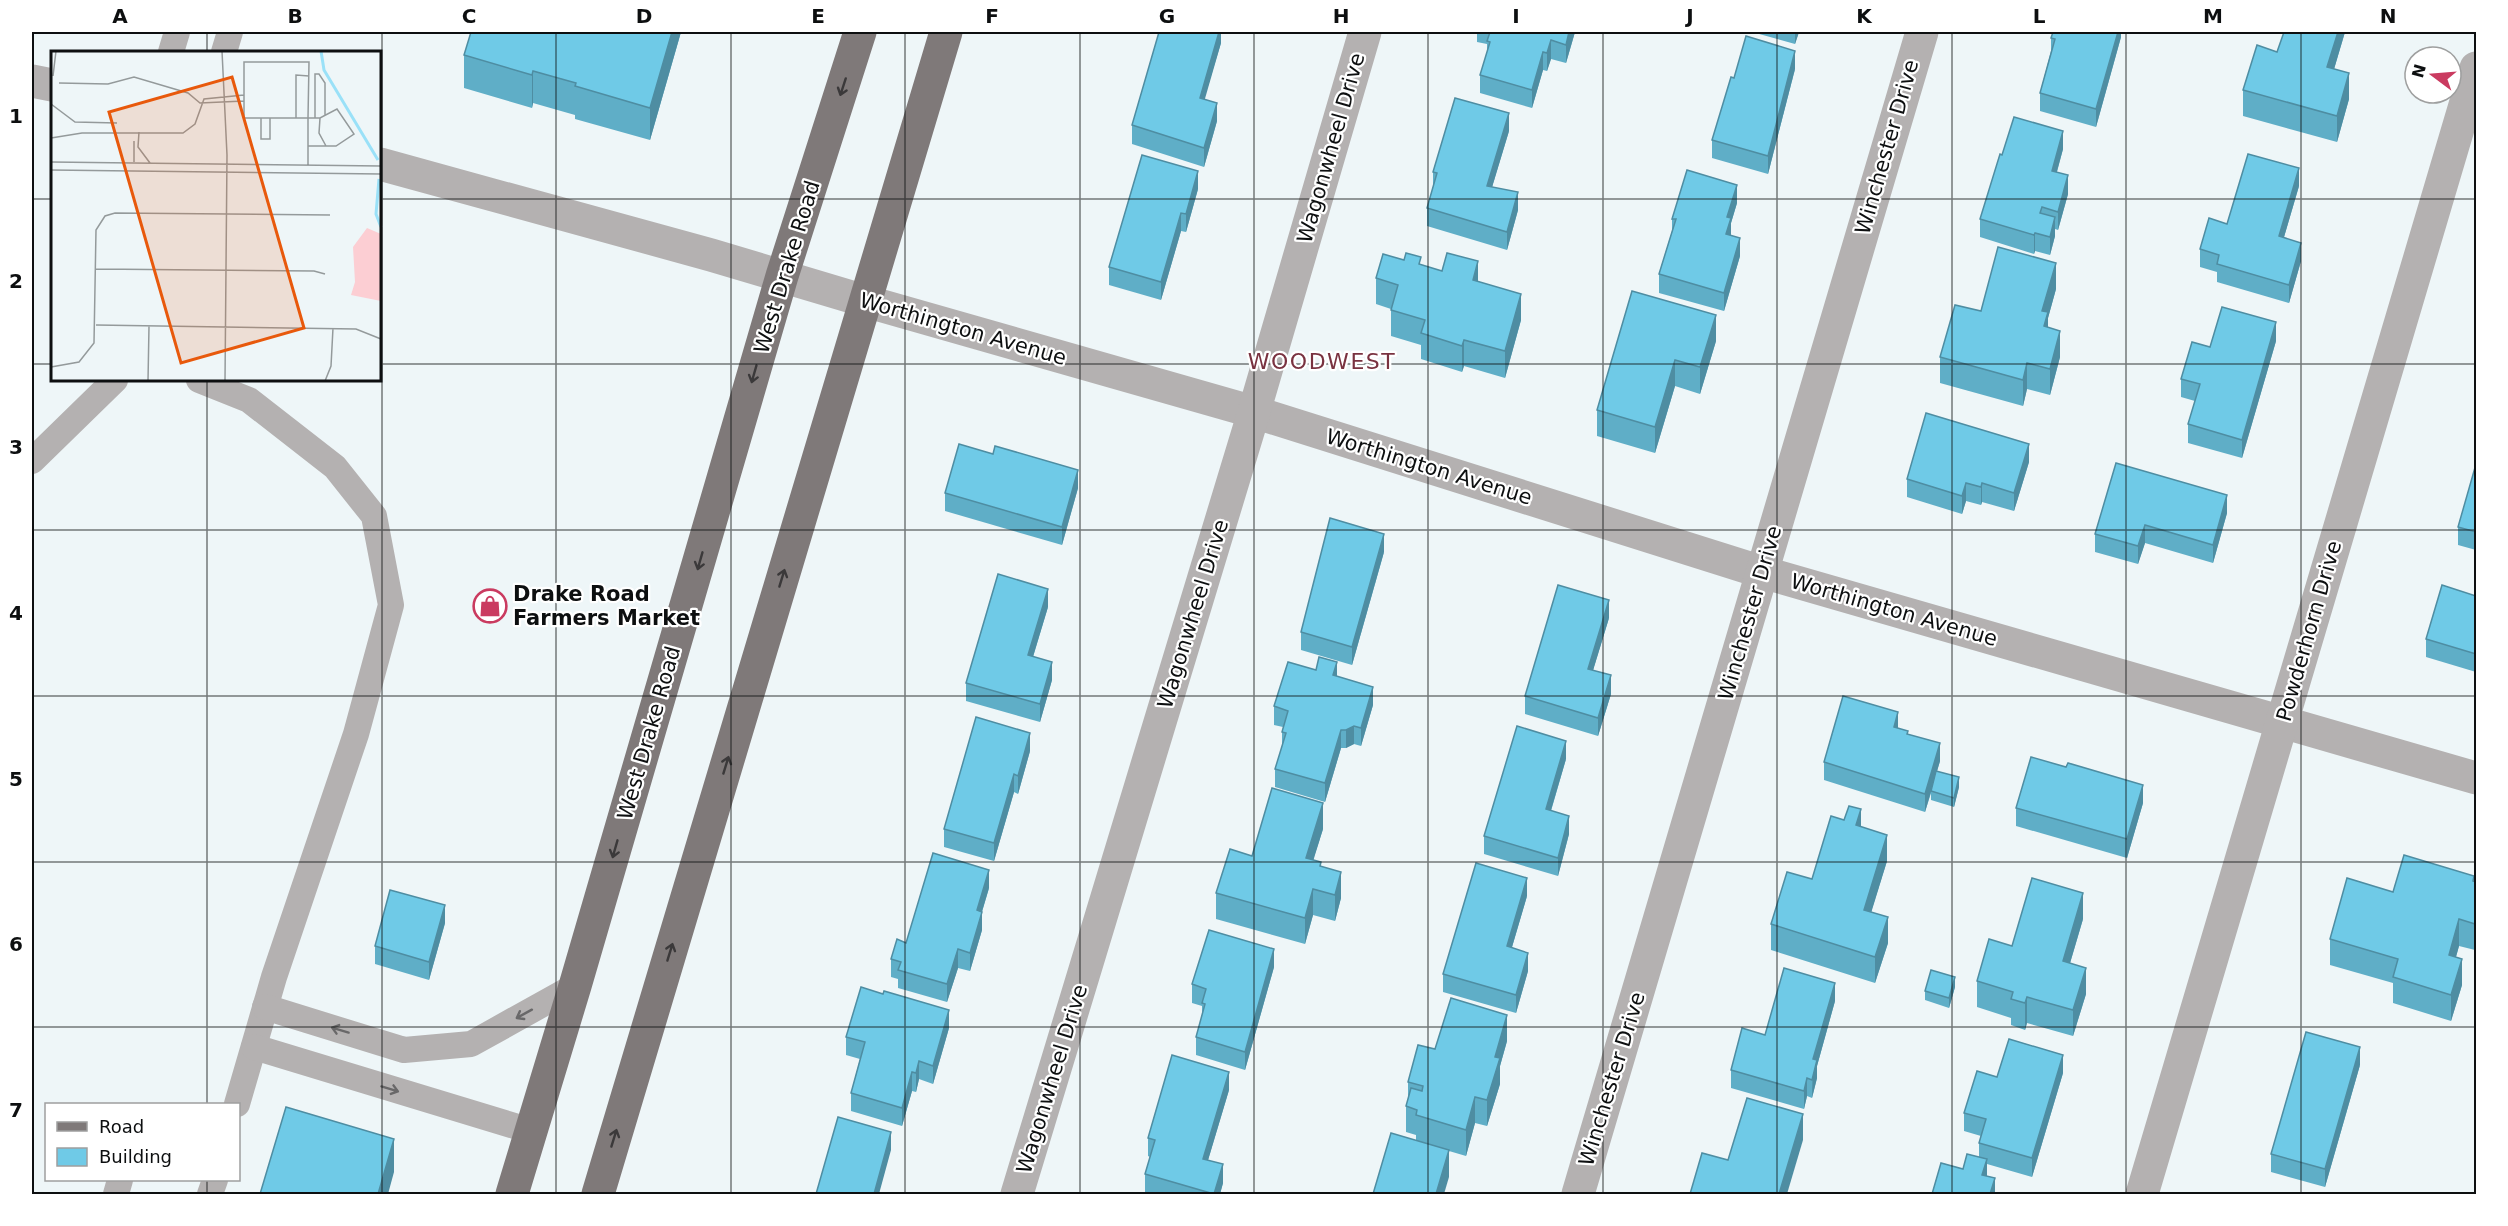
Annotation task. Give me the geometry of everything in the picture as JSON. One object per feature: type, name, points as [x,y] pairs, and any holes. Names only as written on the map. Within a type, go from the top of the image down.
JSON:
[{"type":"main road","name":"West Drake Road","points":[[512,1194],[782,276],[860,32]]},
{"type":"main road","points":[[598,1194],[946,32]]},
{"type":"street","name":"Wagonwheel Drive","points":[[1017,1194],[1254,412],[1365,32]]},
{"type":"street","name":"Winchester Drive","points":[[1578,1194],[1922,32]]},
{"type":"street","name":"Powderhorn Drive","points":[[2142,1194],[2476,68]]},
{"type":"street","points":[[32,81],[51,85]]},
{"type":"street","name":"Worthington Avenue","points":[[381,164],[782,276],[1254,412],[1762,572],[2282,724],[2476,778]]},
{"type":"lane","points":[[171,51],[177,32]]},
{"type":"lane","points":[[224,51],[230,32]]},
{"type":"lane","points":[[32,461],[114,381]]},
{"type":"lane","points":[[202,381],[249,400],[335,467],[374,516],[391,606],[356,734],[265,1007],[237,1103]]},
{"type":"lane","points":[[265,1007],[404,1050],[471,1044],[575,986]]},
{"type":"lane","points":[[254,1047],[531,1131]]},
{"type":"building","points":[[471,32],[672,32],[650,108],[575,86],[576,83],[533,71],[532,75],[464,55]]},
{"type":"building","points":[[1159,32],[1219,32],[1200,98],[1217,103],[1204,148],[1132,125]]},
{"type":"building","points":[[1490,32],[1569,32],[1566,45],[1551,40],[1547,53],[1543,52],[1532,90],[1480,75],[1490,42],[1487,41]]},
{"type":"building","points":[[2053,32],[2118,32],[2096,109],[2040,93],[2055,39],[2051,38]]},
{"type":"building","points":[[2284,32],[2338,32],[2327,67],[2349,73],[2337,116],[2243,90],[2257,45],[2277,52]]},
{"type":"building","points":[[1746,36],[1795,51],[1768,156],[1712,140]]},
{"type":"building","points":[[1455,98],[1509,113],[1487,186],[1518,192],[1507,232],[1427,208],[1437,173],[1433,172]]},
{"type":"building","points":[[2014,117],[2063,131],[2052,171],[2068,175],[2058,212],[2042,207],[2040,213],[2055,217],[2050,237],[2035,233],[2034,235],[1980,219]]},
{"type":"building","points":[[2248,154],[2299,168],[2279,236],[2301,243],[2289,285],[2217,264],[2219,255],[2200,249],[2209,218],[2227,224]]},
{"type":"building","points":[[1142,155],[1198,171],[1186,214],[1181,213],[1161,282],[1109,267]]},
{"type":"building","points":[[1687,170],[1737,185],[1727,217],[1731,218],[1726,234],[1740,238],[1724,293],[1659,274],[1676,219],[1672,219]]},
{"type":"building","points":[[1998,247],[2056,263],[2042,311],[2048,312],[2044,326],[2060,331],[2050,369],[2027,363],[2023,380],[1940,357],[1955,305],[1981,311]]},
{"type":"building","points":[[1406,253],[1421,257],[1419,264],[1442,271],[1447,253],[1478,261],[1473,280],[1521,294],[1505,351],[1464,340],[1462,346],[1421,333],[1425,320],[1391,310],[1398,285],[1376,278],[1383,254],[1404,260]]},
{"type":"building","points":[[1632,291],[1716,315],[1700,367],[1675,360],[1655,427],[1597,410]]},
{"type":"building","points":[[2222,307],[2276,322],[2242,440],[2188,424],[2200,384],[2181,379],[2192,342],[2210,347]]},
{"type":"building","points":[[1926,413],[2029,444],[2014,493],[1982,483],[1981,487],[1966,483],[1962,496],[1907,479]]},
{"type":"building","points":[[959,444],[993,454],[995,446],[1078,470],[1062,527],[945,493]]},
{"type":"building","points":[[2116,463],[2227,495],[2213,545],[2145,525],[2138,546],[2095,534]]},
{"type":"building","points":[[2476,464],[2476,532],[2458,527]]},
{"type":"building","points":[[1330,518],[1384,534],[1352,647],[1301,632]]},
{"type":"building","points":[[998,574],[1048,589],[1028,655],[1052,662],[1040,704],[966,683]]},
{"type":"building","points":[[1558,585],[1609,600],[1588,669],[1611,675],[1598,718],[1525,696]]},
{"type":"building","points":[[2442,585],[2476,596],[2476,654],[2426,639]]},
{"type":"building","points":[[1319,657],[1337,662],[1333,675],[1373,687],[1361,728],[1354,726],[1341,730],[1325,783],[1275,769],[1286,733],[1282,732],[1288,711],[1274,706],[1288,662],[1316,670]]},
{"type":"building","points":[[1843,696],[1898,712],[1894,727],[1908,731],[1907,734],[1940,743],[1925,794],[1824,762]]},
{"type":"building","points":[[976,717],[1030,733],[1018,776],[1014,774],[994,843],[944,829]]},
{"type":"building","points":[[1517,726],[1566,741],[1546,809],[1569,816],[1558,858],[1484,836]]},
{"type":"building","points":[[2031,757],[2066,767],[2068,763],[2143,785],[2127,839],[2016,808]]},
{"type":"building","points":[[1936,771],[1959,777],[1954,798],[1931,791]]},
{"type":"building","points":[[1272,788],[1323,803],[1306,858],[1321,862],[1320,866],[1341,872],[1335,895],[1313,889],[1305,918],[1216,893],[1230,849],[1252,856]]},
{"type":"building","points":[[1849,806],[1861,809],[1856,825],[1887,835],[1864,910],[1888,917],[1875,957],[1771,924],[1787,872],[1812,879],[1831,816],[1844,820]]},
{"type":"building","points":[[933,853],[989,870],[977,910],[982,912],[970,953],[958,949],[947,984],[898,970],[901,962],[891,959],[897,939],[906,943]]},
{"type":"building","points":[[2404,855],[2474,876],[2473,881],[2476,882],[2475,924],[2459,919],[2449,955],[2462,959],[2451,995],[2393,977],[2398,959],[2330,939],[2347,878],[2393,892]]},
{"type":"building","points":[[1476,863],[1527,878],[1507,946],[1528,953],[1516,995],[1443,974]]},
{"type":"building","points":[[2032,878],[2083,893],[2063,961],[2086,968],[2073,1010],[2027,997],[2025,1003],[2011,999],[2013,992],[1977,981],[1989,939],[2012,946]]},
{"type":"building","points":[[390,890],[445,905],[429,962],[375,946]]},
{"type":"building","points":[[1209,930],[1274,949],[1245,1052],[1196,1037],[1205,1004],[1202,1003],[1206,989],[1192,984]]},
{"type":"building","points":[[1784,968],[1835,983],[1813,1059],[1817,1060],[1812,1080],[1807,1078],[1804,1091],[1731,1070],[1742,1028],[1765,1035]]},
{"type":"building","points":[[1931,970],[1955,977],[1949,998],[1925,991]]},
{"type":"building","points":[[861,987],[883,994],[884,991],[949,1010],[933,1066],[919,1061],[916,1073],[912,1072],[902,1108],[851,1093],[865,1042],[846,1037]]},
{"type":"building","points":[[1451,998],[1507,1015],[1495,1057],[1500,1058],[1487,1100],[1475,1097],[1466,1130],[1416,1115],[1417,1110],[1406,1106],[1411,1088],[1422,1091],[1423,1086],[1408,1082],[1418,1045],[1435,1049]]},
{"type":"building","points":[[2306,1032],[2360,1047],[2325,1169],[2271,1154]]},
{"type":"building","points":[[2009,1039],[2063,1055],[2032,1158],[1979,1143],[1986,1119],[1964,1113],[1977,1071],[1997,1077]]},
{"type":"building","points":[[1172,1055],[1229,1072],[1203,1159],[1223,1164],[1214,1194],[1145,1174],[1155,1140],[1148,1138]]},
{"type":"building","points":[[1747,1098],[1803,1114],[1779,1194],[1690,1194],[1702,1153],[1728,1160]]},
{"type":"building","points":[[286,1107],[394,1139],[378,1194],[260,1194]]},
{"type":"building","points":[[838,1117],[891,1132],[874,1194],[816,1194]]},
{"type":"building","points":[[1391,1133],[1449,1150],[1436,1194],[1373,1194]]},
{"type":"building","points":[[1967,1154],[1987,1159],[1982,1175],[1995,1178],[1990,1194],[1932,1194],[1941,1163],[1963,1169]]},
{"type":"place","name":"Drake Road Farmers Market","points":[[490,606]]},
{"type":"district","name":"WOODWEST","points":[[1322,361]]}]
